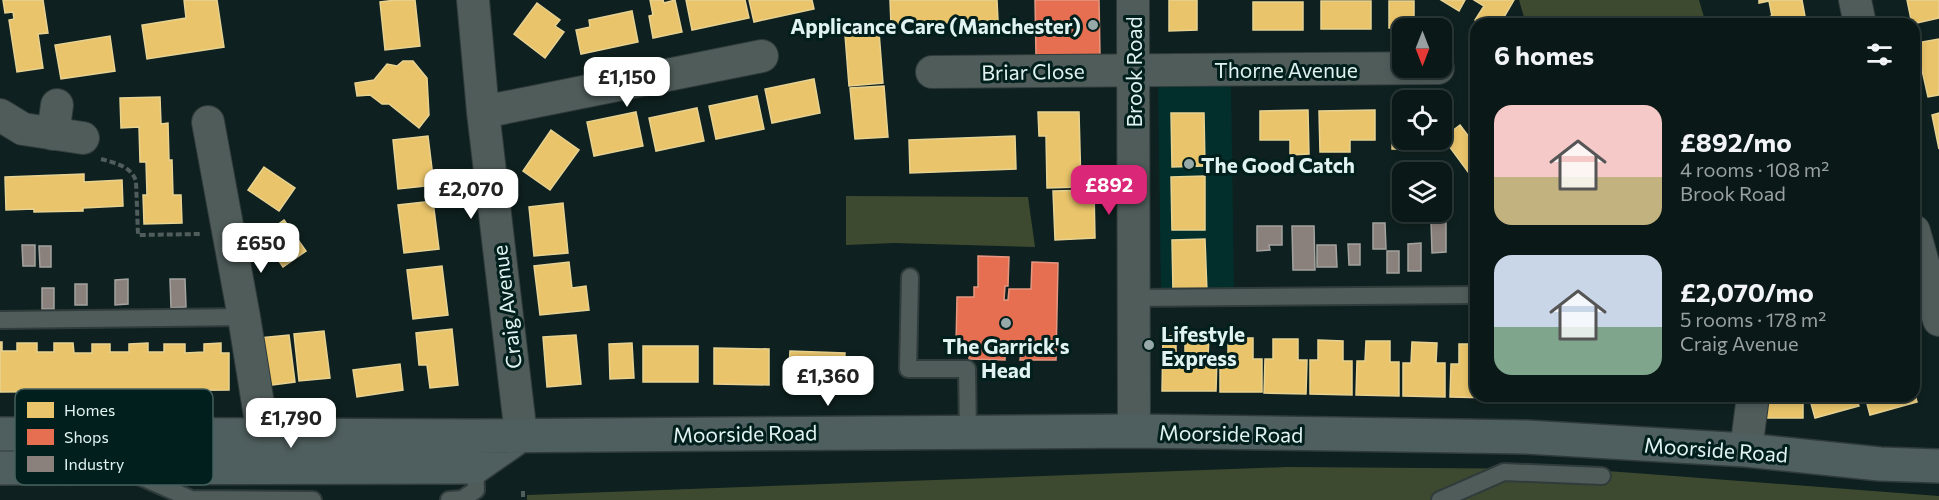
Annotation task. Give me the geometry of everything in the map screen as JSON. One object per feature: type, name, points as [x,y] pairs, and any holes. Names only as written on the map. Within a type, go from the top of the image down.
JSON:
[{"type":"street","name":"Craig Avenue","points":[[473,0],[483,112],[521,435]]},
{"type":"street","name":"Brook Road","points":[[1133,0],[1134,431]]},
{"type":"street","points":[[1855,0],[1859,18]]},
{"type":"street","points":[[483,112],[762,56]]},
{"type":"street","name":"Thorne Avenue","points":[[1133,70],[1392,68]]},
{"type":"street","name":"Briar Close","points":[[934,72],[1133,70]]},
{"type":"street","points":[[0,115],[23,129],[68,129]]},
{"type":"street","points":[[208,122],[244,317],[263,435],[265,468]]},
{"type":"street","points":[[1920,252],[1939,320]]},
{"type":"street","points":[[1746,450],[1752,402]]},
{"type":"street","name":"Moorside Road","points":[[213,435],[1134,431],[1526,437],[1746,450],[1880,464],[1939,466]]},
{"type":"street","name":"Moorside Road","points":[[0,434],[15,434]]},
{"type":"street","points":[[213,468],[475,467],[521,435]]},
{"type":"street","points":[[0,468],[15,468]]},
{"type":"lane","points":[[910,277],[908,369],[967,369],[968,431]]},
{"type":"lane","points":[[1134,298],[1470,295]]},
{"type":"lane","points":[[0,320],[244,317]]},
{"type":"lane","points":[[449,500],[462,499],[476,490],[475,467]]},
{"type":"lane","points":[[1440,500],[1504,472],[1602,476]]},
{"type":"lane","points":[[159,485],[191,499],[313,500]]},
{"type":"path","points":[[68,129],[82,152],[123,166],[134,174],[138,235],[229,234]]},
{"type":"path","points":[[523,491],[523,500]]},
{"type":"shaded area","points":[[1519,0],[1699,0],[1704,18],[1524,18]]},
{"type":"shaded area","points":[[1231,83],[1234,290],[1161,291],[1158,84]]},
{"type":"shaded area","points":[[846,196],[1028,197],[1035,247],[894,243],[846,245]]},
{"type":"shaded area","points":[[1287,467],[1581,469],[1939,496],[1939,500],[527,500],[527,495]]},
{"type":"building: Homes","points":[[3,0],[43,0],[48,33],[38,34],[43,68],[17,72],[9,20],[14,19],[13,12],[5,13]]},
{"type":"building: Homes","points":[[184,0],[217,0],[224,47],[147,59],[142,25],[186,18]]},
{"type":"building: Homes","points":[[415,0],[420,46],[385,50],[380,2]]},
{"type":"building: Homes","points":[[650,0],[663,0],[664,3],[675,0],[682,32],[653,38],[649,16],[653,15]]},
{"type":"building: Homes","points":[[686,0],[745,0],[749,18],[692,30]]},
{"type":"building: Homes","points":[[749,0],[812,0],[814,9],[754,22]]},
{"type":"building: Homes","points":[[890,0],[997,0],[998,21],[891,25]]},
{"type":"building: Homes","points":[[1169,0],[1197,0],[1197,30],[1169,31]]},
{"type":"building: Homes","points":[[1441,0],[1465,0],[1459,11]]},
{"type":"building: Homes","points":[[1474,0],[1514,0],[1504,18],[1476,18],[1484,6]]},
{"type":"building: Homes","points":[[1759,0],[1802,0],[1805,18],[1764,18],[1772,16],[1769,1],[1759,3]]},
{"type":"building: Homes","points":[[1907,0],[1939,0],[1939,18],[1920,22],[1920,18],[1911,18]]},
{"type":"building: Homes","points":[[1321,1],[1371,1],[1371,29],[1321,29]]},
{"type":"building: Homes","points":[[1389,1],[1414,1],[1414,18],[1392,18],[1392,28],[1389,28]]},
{"type":"building: Homes","points":[[1253,2],[1303,2],[1303,30],[1253,30]]},
{"type":"building: Homes","points":[[537,3],[560,20],[555,26],[564,32],[545,58],[514,34]]},
{"type":"building: Homes","points":[[632,11],[638,42],[581,54],[576,30],[590,27],[589,20]]},
{"type":"building: Homes","points":[[879,32],[883,83],[849,86],[845,35]]},
{"type":"building: Homes","points":[[110,36],[115,71],[61,79],[55,45]]},
{"type":"building: Homes","points":[[1939,39],[1939,95],[1928,97],[1920,61],[1920,42]]},
{"type":"building: Homes","points":[[403,61],[413,61],[427,78],[429,115],[419,128],[389,104],[382,104],[370,95],[357,96],[355,83],[374,80],[387,64],[397,66]]},
{"type":"building: Homes","points":[[814,79],[820,113],[772,123],[765,89]]},
{"type":"building: Homes","points":[[884,86],[888,137],[855,139],[850,88]]},
{"type":"building: Homes","points":[[757,96],[764,129],[716,139],[709,106]]},
{"type":"building: Homes","points":[[160,97],[161,124],[168,123],[173,195],[181,195],[182,223],[144,224],[143,195],[147,195],[146,162],[140,162],[139,127],[121,128],[120,98]]},
{"type":"building: Homes","points":[[697,108],[704,141],[656,151],[649,118]]},
{"type":"building: Homes","points":[[1308,110],[1309,154],[1290,155],[1290,140],[1260,140],[1260,111]]},
{"type":"building: Homes","points":[[1375,110],[1375,140],[1350,140],[1350,152],[1320,152],[1319,111]]},
{"type":"building: Homes","points":[[636,112],[643,146],[594,156],[587,122]]},
{"type":"building: Homes","points":[[1038,112],[1079,112],[1081,187],[1047,188],[1046,136],[1039,136]]},
{"type":"building: Homes","points":[[1171,113],[1204,113],[1205,166],[1172,167]]},
{"type":"building: Homes","points":[[1939,113],[1939,149],[1932,115]]},
{"type":"building: Homes","points":[[1460,125],[1470,138],[1470,175],[1452,150],[1452,131]]},
{"type":"building: Homes","points":[[551,130],[579,150],[550,190],[523,171]]},
{"type":"building: Homes","points":[[428,136],[434,185],[398,189],[393,140]]},
{"type":"building: Homes","points":[[1015,136],[1016,169],[910,173],[909,140]]},
{"type":"building: Homes","points":[[264,167],[295,188],[279,211],[248,190]]},
{"type":"building: Homes","points":[[84,174],[84,182],[122,180],[123,206],[83,208],[83,211],[6,210],[5,177]]},
{"type":"building: Homes","points":[[1205,176],[1205,230],[1172,230],[1171,177]]},
{"type":"building: Homes","points":[[1094,190],[1095,238],[1055,240],[1053,191]]},
{"type":"building: Homes","points":[[433,201],[439,249],[404,253],[398,205]]},
{"type":"building: Homes","points":[[563,203],[568,253],[534,256],[529,207]]},
{"type":"building: Homes","points":[[284,220],[306,251],[283,267],[262,236]]},
{"type":"building: Homes","points":[[1205,239],[1207,292],[1173,293],[1172,240]]},
{"type":"building: Homes","points":[[569,262],[572,288],[586,286],[589,310],[540,315],[534,266]]},
{"type":"building: Homes","points":[[442,266],[448,315],[413,319],[407,270]]},
{"type":"building: Homes","points":[[452,329],[458,385],[430,388],[427,365],[419,365],[416,333]]},
{"type":"building: Homes","points":[[324,331],[330,378],[299,381],[294,334]]},
{"type":"building: Homes","points":[[289,335],[295,382],[265,386],[259,338]]},
{"type":"building: Homes","points":[[576,335],[581,384],[547,387],[543,337]]},
{"type":"building: Homes","points":[[1163,336],[1176,336],[1176,358],[1185,358],[1185,337],[1209,337],[1208,357],[1217,357],[1216,391],[1162,391]]},
{"type":"building: Homes","points":[[1228,338],[1253,338],[1253,359],[1262,359],[1262,392],[1220,392],[1220,358],[1228,358]]},
{"type":"building: Homes","points":[[1273,339],[1298,339],[1298,360],[1307,360],[1306,394],[1264,393],[1265,359],[1273,359]]},
{"type":"building: Homes","points":[[1318,340],[1343,341],[1343,361],[1352,361],[1352,395],[1310,394],[1310,360],[1318,360]]},
{"type":"building: Homes","points":[[1366,341],[1390,341],[1390,362],[1399,362],[1399,396],[1356,395],[1357,361],[1365,361]]},
{"type":"building: Homes","points":[[0,342],[2,342],[2,351],[17,351],[17,343],[37,343],[37,352],[54,352],[54,343],[73,343],[74,353],[92,353],[92,344],[110,344],[110,352],[129,352],[129,344],[148,343],[148,352],[164,352],[164,344],[185,344],[185,353],[204,352],[204,344],[221,343],[221,353],[229,353],[229,390],[15,389],[15,392],[0,392]]},
{"type":"building: Homes","points":[[1412,342],[1437,343],[1436,363],[1445,363],[1445,397],[1403,396],[1403,363],[1411,363]]},
{"type":"building: Homes","points":[[632,343],[634,378],[610,379],[609,344]]},
{"type":"building: Homes","points":[[1459,344],[1470,344],[1470,397],[1450,397],[1451,364],[1459,364]]},
{"type":"building: Homes","points":[[643,346],[698,346],[698,382],[643,382]]},
{"type":"building: Homes","points":[[714,348],[769,349],[769,385],[714,384]]},
{"type":"building: Homes","points":[[790,351],[845,353],[843,389],[788,386]]},
{"type":"building: Homes","points":[[400,364],[403,390],[357,397],[353,370]]},
{"type":"building: Homes","points":[[1766,402],[1803,402],[1803,418],[1766,418]]},
{"type":"building: Homes","points":[[1811,402],[1858,402],[1859,406],[1815,418]]},
{"type":"building: Homes","points":[[1867,402],[1917,402],[1870,415]]},
{"type":"building: Shops","points":[[1035,0],[1099,0],[1100,55],[1036,56]]},
{"type":"building: Shops","name":"The Garrick's Head","points":[[978,256],[1009,257],[1008,286],[1005,286],[1004,300],[1008,300],[1009,289],[1031,289],[1032,262],[1058,263],[1056,360],[1020,360],[1021,353],[1005,353],[1005,360],[969,359],[970,347],[956,346],[957,297],[974,297],[974,287],[978,287]]},
{"type":"building: Industry","points":[[1431,222],[1446,222],[1446,252],[1432,253]]},
{"type":"building: Industry","points":[[1373,223],[1385,223],[1386,249],[1373,249]]},
{"type":"building: Industry","points":[[1257,226],[1282,226],[1282,245],[1269,245],[1270,250],[1257,251]]},
{"type":"building: Industry","points":[[1292,226],[1314,226],[1315,270],[1293,270]]},
{"type":"building: Industry","points":[[1421,243],[1421,271],[1408,271],[1408,244]]},
{"type":"building: Industry","points":[[1348,244],[1360,244],[1360,265],[1349,265]]},
{"type":"building: Industry","points":[[22,245],[35,245],[35,266],[23,266]]},
{"type":"building: Industry","points":[[1317,245],[1336,245],[1337,267],[1317,267]]},
{"type":"building: Industry","points":[[39,246],[51,246],[51,267],[40,267]]},
{"type":"building: Industry","points":[[1387,251],[1399,251],[1399,273],[1387,273]]},
{"type":"building: Industry","points":[[128,279],[128,304],[115,305],[115,280]]},
{"type":"building: Industry","points":[[170,279],[185,279],[186,307],[171,308]]},
{"type":"building: Industry","points":[[75,284],[87,284],[87,305],[75,305]]},
{"type":"building: Industry","points":[[42,288],[54,288],[54,309],[42,309]]},
{"type":"place","name":"Applicance Care (Manchester)","points":[[1093,25]]},
{"type":"place","name":"The Good Catch","points":[[1189,164]]},
{"type":"place","name":"The Garrick's Head","points":[[1006,323]]},
{"type":"place","name":"Lifestyle Express","points":[[1149,345]]}]
